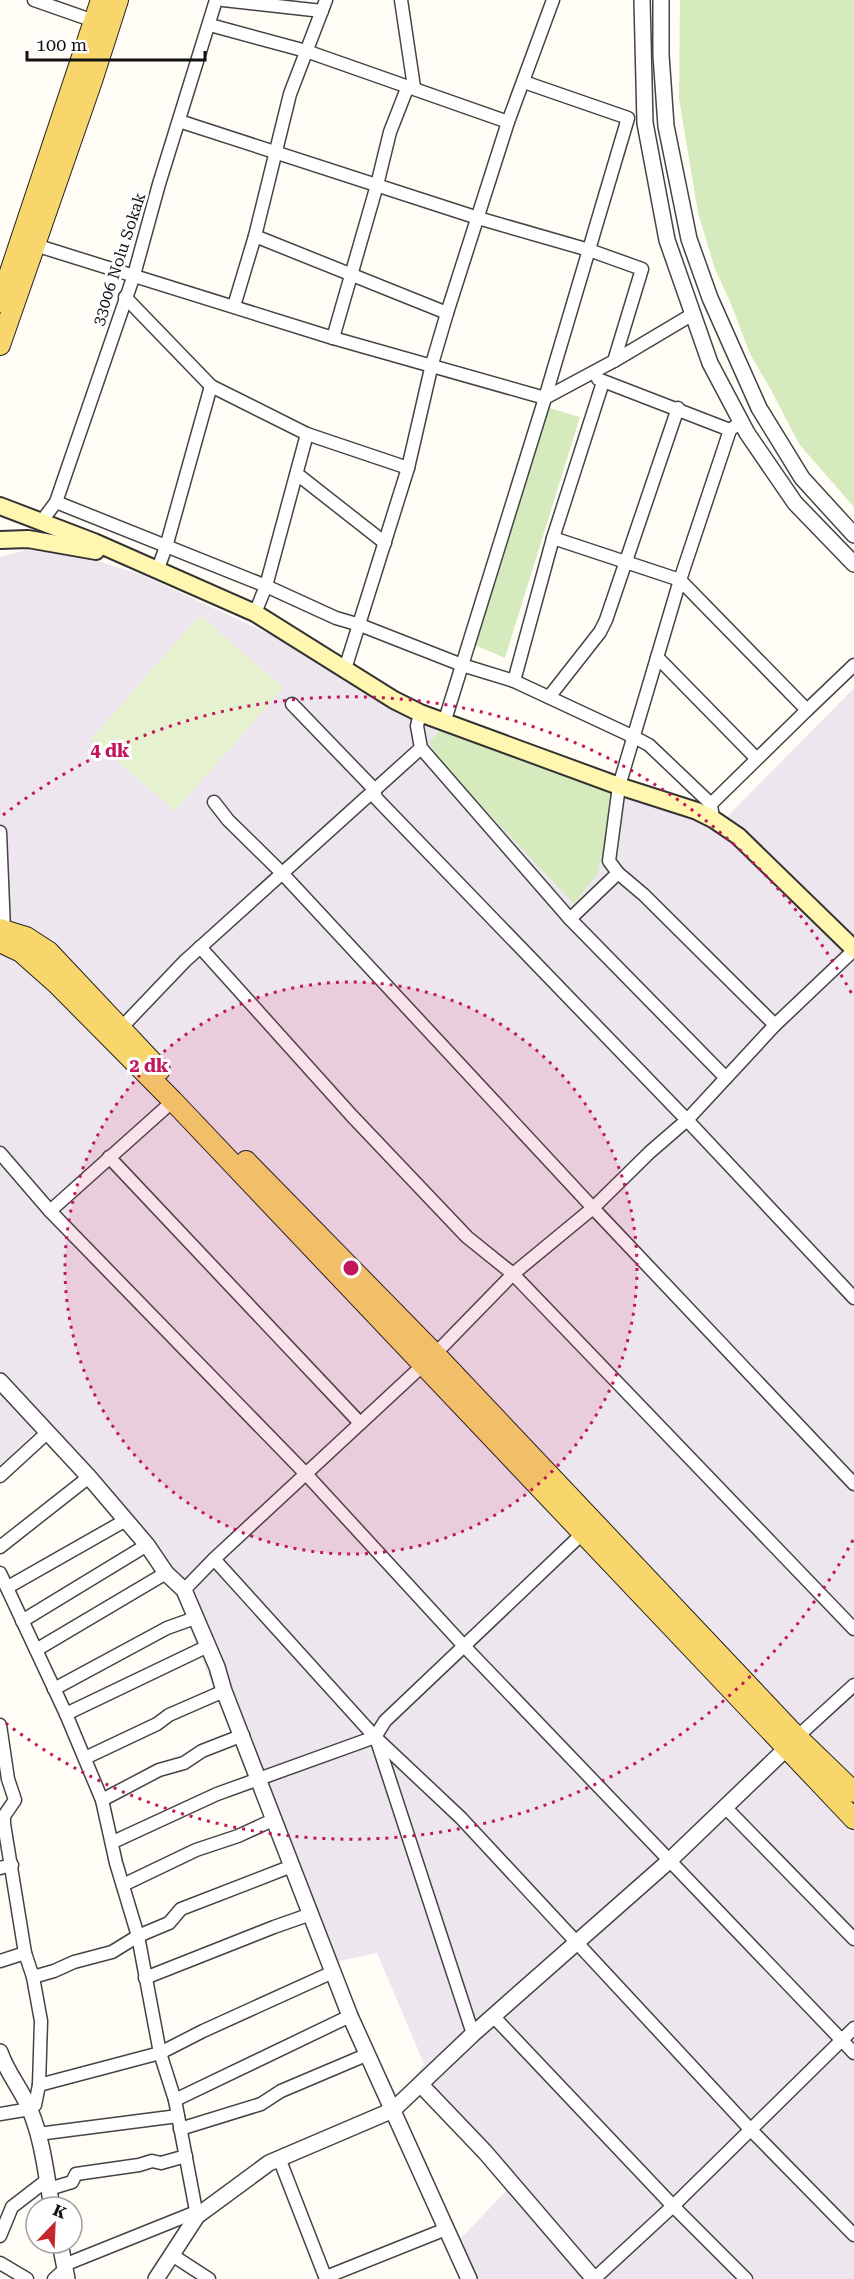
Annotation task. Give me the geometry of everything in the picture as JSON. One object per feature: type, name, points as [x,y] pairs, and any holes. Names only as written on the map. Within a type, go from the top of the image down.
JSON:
[{"type":"main road","points":[[1,292],[101,0]]},
{"type":"main road","points":[[0,345],[118,0]]},
{"type":"main road","points":[[0,506],[94,542],[255,612],[420,713],[445,720],[619,786],[697,811],[712,811],[854,950]]},
{"type":"main road","points":[[0,540],[28,539],[132,560]]},
{"type":"main road","points":[[1,936],[26,938],[49,952],[428,1360],[791,1743],[854,1819]]},
{"type":"main road","points":[[1,936],[16,953],[35,964],[428,1360],[582,1534],[791,1743],[854,1792]]},
{"type":"street","points":[[34,0],[94,21]]},
{"type":"street","name":"33006 Nolu Sokak","points":[[41,522],[56,502],[134,275],[216,0]]},
{"type":"street","points":[[223,0],[324,5],[290,94],[255,236],[234,306]]},
{"type":"street","points":[[333,338],[390,132],[411,86],[401,0]]},
{"type":"street","points":[[345,669],[408,468],[432,364],[447,313],[508,122],[553,0]]},
{"type":"street","points":[[642,0],[645,123],[667,240],[710,363],[735,426],[795,503],[854,564]]},
{"type":"street","points":[[661,0],[666,126],[689,239],[711,298],[759,408],[802,478],[854,535]]},
{"type":"street","points":[[210,25],[306,51],[508,122]]},
{"type":"street","points":[[445,720],[545,398],[628,118],[524,82]]},
{"type":"street","points":[[179,121],[478,218],[589,250],[642,269],[614,361]]},
{"type":"street","points":[[255,236],[447,313]]},
{"type":"street","points":[[35,245],[333,338],[432,364],[545,398],[614,361],[693,314]]},
{"type":"street","points":[[125,297],[211,386],[307,434],[408,468]]},
{"type":"street","points":[[588,374],[678,408],[735,426]]},
{"type":"street","points":[[514,681],[553,538],[603,381]]},
{"type":"street","points":[[157,571],[166,547],[211,386]]},
{"type":"street","points":[[549,697],[600,632],[627,562],[678,408]]},
{"type":"street","points":[[735,426],[680,580],[619,786],[609,861],[618,873],[644,895],[775,1025]]},
{"type":"street","points":[[255,612],[266,586],[307,434]]},
{"type":"street","points":[[297,474],[385,543]]},
{"type":"street","points":[[56,502],[266,586],[336,618],[360,625],[462,665],[514,681],[634,737],[649,745],[712,811],[756,758],[854,665]]},
{"type":"street","points":[[553,538],[680,580],[807,710]]},
{"type":"street","points":[[657,657],[756,758]]},
{"type":"street","points":[[292,704],[374,789],[376,798],[687,1120],[854,1298]]},
{"type":"street","points":[[420,713],[417,726],[421,748],[570,919],[726,1078]]},
{"type":"street","points":[[121,1028],[200,947],[421,748]]},
{"type":"street","points":[[214,802],[228,820],[282,873],[593,1208],[854,1484]]},
{"type":"street","points":[[0,832],[1,936]]},
{"type":"street","points":[[570,919],[618,873]]},
{"type":"street","points":[[200,947],[352,1116],[467,1237],[513,1274],[854,1629]]},
{"type":"street","points":[[184,1590],[214,1559],[428,1360],[513,1274],[593,1208],[650,1152],[687,1120],[775,1025],[854,950]]},
{"type":"street","points":[[50,1211],[172,1101]]},
{"type":"street","points":[[0,1153],[50,1211],[306,1474],[464,1646],[854,2053]]},
{"type":"street","points":[[109,1157],[360,1423]]},
{"type":"street","points":[[0,1381],[89,1477],[147,1545],[166,1573],[184,1590],[217,1667],[224,1691],[366,2055],[469,2279]]},
{"type":"street","points":[[0,1476],[48,1432]]},
{"type":"street","points":[[0,1546],[89,1477]]},
{"type":"street","points":[[8,1587],[126,1520]]},
{"type":"street","points":[[113,1842],[217,1794],[375,1737],[385,1721],[582,1534]]},
{"type":"street","points":[[22,1621],[147,1545]]},
{"type":"street","points":[[214,1559],[375,1737],[461,1818],[750,2129],[854,2235]]},
{"type":"street","points":[[0,1573],[66,1714],[102,1800],[138,1936],[160,2053],[175,2100],[196,2214],[156,2279]]},
{"type":"street","points":[[36,1650],[166,1573]]},
{"type":"street","points":[[54,1689],[155,1634],[195,1618]]},
{"type":"street","points":[[66,1714],[208,1646]]},
{"type":"street","points":[[61,2255],[62,2273],[196,2214],[268,2163],[393,2110],[473,2034],[669,1862],[854,1684]]},
{"type":"street","points":[[85,1758],[157,1724],[169,1715],[224,1691]]},
{"type":"street","points":[[0,1725],[4,1781],[15,1800],[4,1816],[2,1825],[6,1866],[42,2021],[39,2085],[34,2105],[30,2109],[0,2114]]},
{"type":"street","points":[[102,1800],[159,1770],[184,1763],[202,1751],[243,1736]]},
{"type":"street","points":[[375,1737],[473,2034]]},
{"type":"street","points":[[726,1808],[854,1939]]},
{"type":"street","points":[[123,1885],[196,1850],[238,1836],[275,1820]]},
{"type":"street","points":[[33,1977],[74,1962],[112,1952],[138,1936],[169,1923],[181,1909],[292,1866]]},
{"type":"street","points":[[146,1978],[311,1914]]},
{"type":"street","points":[[0,1961],[25,1953]]},
{"type":"street","points":[[39,2085],[160,2053],[333,1972]]},
{"type":"street","points":[[175,2100],[350,2016]]},
{"type":"street","points":[[494,2017],[673,2206],[746,2279]]},
{"type":"street","points":[[421,2085],[486,2152],[594,2279],[673,2206],[854,2028]]},
{"type":"street","points":[[0,2052],[4,2069],[30,2109],[38,2134],[50,2195]]},
{"type":"street","points":[[38,2134],[179,2123],[261,2104],[281,2091],[366,2055]]},
{"type":"street","points":[[0,2236],[12,2206],[48,2185],[72,2182],[76,2174],[153,2161],[161,2163],[186,2156]]},
{"type":"street","points":[[279,2158],[326,2278],[446,2229]]},
{"type":"street","points":[[172,2255],[209,2279]]},
{"type":"street","points":[[0,2263],[27,2279]]},
{"type":"shaded area","points":[[46,544],[142,575],[434,713],[717,827],[854,688],[854,2279],[477,2279],[459,2240],[508,2189],[411,2082],[424,2064],[377,1953],[324,1964],[166,1569],[38,1430],[0,1465],[0,557]]},
{"type":"green space","points":[[680,0],[854,0],[854,507],[799,444],[750,354],[715,269],[698,213],[679,99]]},
{"type":"green space","points":[[549,408],[580,417],[505,658],[475,645]]},
{"type":"green space","points":[[200,615],[283,688],[175,811],[91,739]]},
{"type":"green space","points":[[442,728],[612,792],[611,815],[598,873],[574,904],[446,768],[429,743]]}]
